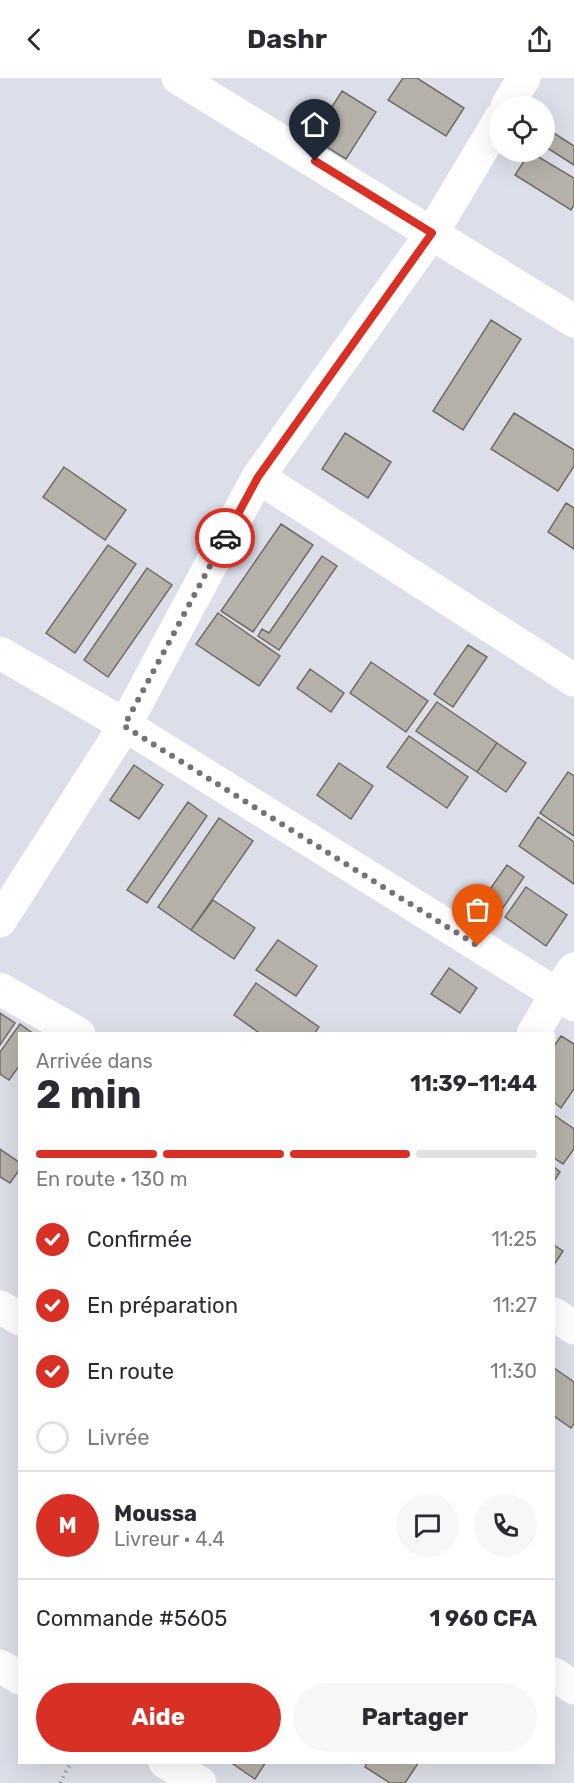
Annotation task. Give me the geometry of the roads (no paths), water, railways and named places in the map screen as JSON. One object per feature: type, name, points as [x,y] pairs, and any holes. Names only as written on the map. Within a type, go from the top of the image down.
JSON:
[{"type":"street","points":[[178,78],[574,321]]},
{"type":"street","points":[[513,96],[524,78]]},
{"type":"street","points":[[0,921],[124,726],[258,477],[432,233],[489,137]]},
{"type":"street","points":[[258,477],[574,680]]},
{"type":"street","points":[[0,652],[568,990],[535,1032]]},
{"type":"street","points":[[0,989],[75,1032]]},
{"type":"street","points":[[0,1307],[18,1318]]},
{"type":"street","points":[[555,1315],[574,1328]]},
{"type":"street","points":[[0,1666],[18,1676]]},
{"type":"street","points":[[555,1675],[574,1688]]},
{"type":"street","points":[[168,1764],[200,1783]]}]
